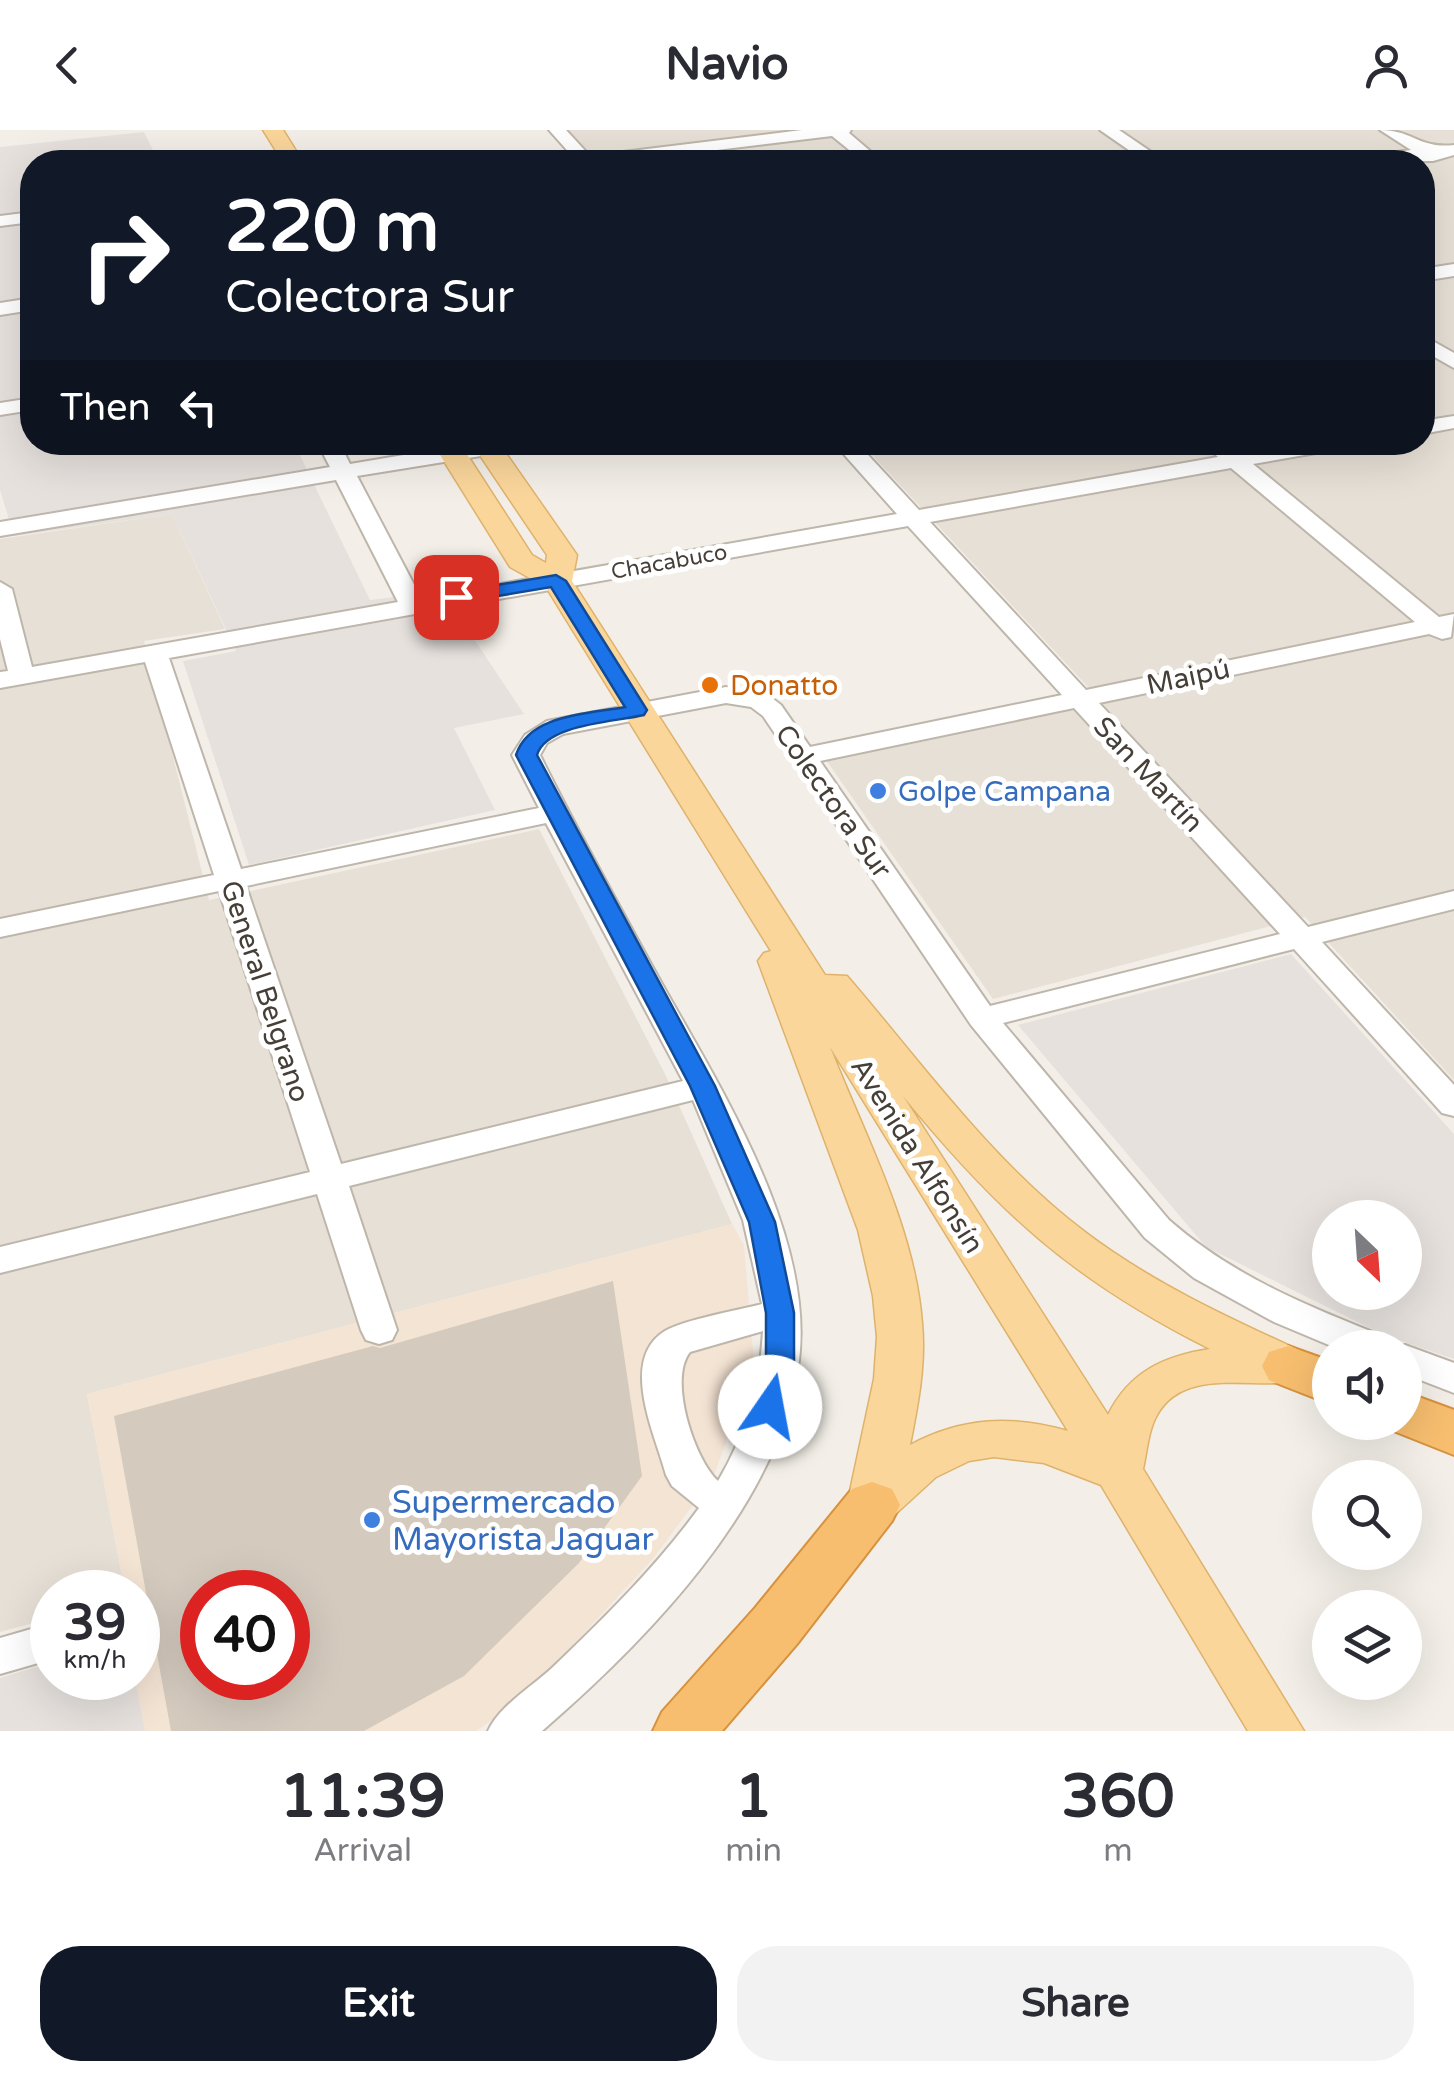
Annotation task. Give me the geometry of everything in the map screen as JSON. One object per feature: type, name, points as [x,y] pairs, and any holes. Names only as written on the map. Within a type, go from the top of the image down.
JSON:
[{"type":"highway","points":[[1422,1420],[1454,1432]]},
{"type":"highway","points":[[684,1731],[763,1641],[872,1505]]},
{"type":"main road","name":"Avenida Alfonsín","points":[[453,455],[521,561],[556,581],[1118,1471],[1270,1720]]},
{"type":"main road","name":"Avenida Alfonsín","points":[[493,455],[562,555],[556,581]]},
{"type":"main road","points":[[752,892],[996,1175],[1041,1220],[1094,1262],[1162,1306],[1309,1375]]},
{"type":"main road","points":[[752,892],[880,1230],[891,1272],[900,1336],[895,1400],[872,1505]]},
{"type":"main road","points":[[872,1505],[920,1462],[954,1448],[996,1438],[1039,1439],[1118,1471],[1135,1408],[1155,1388],[1187,1371],[1228,1362],[1309,1375]]},
{"type":"street","points":[[557,130],[574,150]]},
{"type":"street","points":[[679,150],[838,130],[860,150]]},
{"type":"street","points":[[1108,130],[1139,150]]},
{"type":"street","points":[[1388,130],[1424,150]]},
{"type":"street","points":[[334,455],[412,605]]},
{"type":"street","points":[[0,529],[342,472],[418,455]]},
{"type":"street","name":"San Martín","points":[[856,455],[1454,1105]]},
{"type":"street","points":[[1228,455],[1447,629]]},
{"type":"street","name":"Chacabuco","points":[[11,678],[1268,455]]},
{"type":"street","points":[[0,589],[11,678]]},
{"type":"street","name":"Maipú","points":[[805,756],[1447,629]]},
{"type":"street","name":"General Belgrano","points":[[154,652],[378,1330]]},
{"type":"street","name":"Colectora Sur","points":[[510,1731],[652,1595],[729,1502],[770,1407],[780,1363],[780,1313],[762,1222],[703,1086],[526,755],[530,744],[556,727],[726,694],[744,696],[772,711],[982,1018],[1156,1229],[1218,1280],[1330,1330]]},
{"type":"street","points":[[0,928],[554,813]]},
{"type":"street","points":[[982,1018],[1454,900]]},
{"type":"street","points":[[0,1260],[703,1086]]},
{"type":"street","points":[[729,1502],[706,1494],[686,1476],[660,1384],[664,1356],[677,1341],[780,1313]]},
{"type":"street","points":[[1422,1366],[1454,1379]]},
{"type":"street","points":[[0,1656],[30,1647]]},
{"type":"shaded area","points":[[567,130],[1454,130],[1454,1080],[1305,917],[993,999],[826,760],[1101,701],[872,455],[1435,455],[1435,150],[586,150]]},
{"type":"shaded area","points":[[144,132],[153,150],[20,150],[20,455],[300,455],[370,600],[442,591],[524,714],[454,728],[495,810],[249,865],[183,661],[236,651],[172,514],[14,536],[0,490],[0,147]]},
{"type":"shaded area","points":[[172,514],[225,629],[144,641],[209,900],[539,829],[665,1074],[732,1224],[87,1394],[121,1570],[30,1570],[30,1624],[0,1632],[0,539]]},
{"type":"shaded area","points":[[1291,954],[1454,1134],[1454,1359],[1422,1348],[1422,1330],[1374,1330],[1333,1310],[1422,1310],[1422,1200],[1312,1200],[1312,1299],[1206,1247],[1018,1025]]},
{"type":"shaded area","name":"Supermercado Mayorista Jaguar","points":[[732,1224],[744,1245],[754,1365],[713,1478],[652,1560],[523,1699],[476,1731],[145,1731],[139,1700],[160,1700],[160,1570],[121,1570],[87,1394]]},
{"type":"shaded area","points":[[30,1669],[30,1700],[139,1700],[145,1731],[0,1731],[0,1678]]},
{"type":"building","name":"Supermercado Mayorista Jaguar","points":[[613,1281],[642,1476],[579,1563],[464,1676],[364,1731],[171,1731],[160,1670],[160,1570],[142,1570],[114,1416],[373,1346],[380,1348]]},
{"type":"place","name":"Donatto","points":[[710,685]]},
{"type":"place","name":"Golpe Campana","points":[[878,791]]},
{"type":"place","name":"Supermercado Mayorista Jaguar","points":[[372,1520]]},
{"type":"route","points":[[456,597],[556,581],[637,710],[556,727],[540,734],[526,755],[703,1086],[762,1222],[780,1313],[780,1363],[770,1407]]}]
